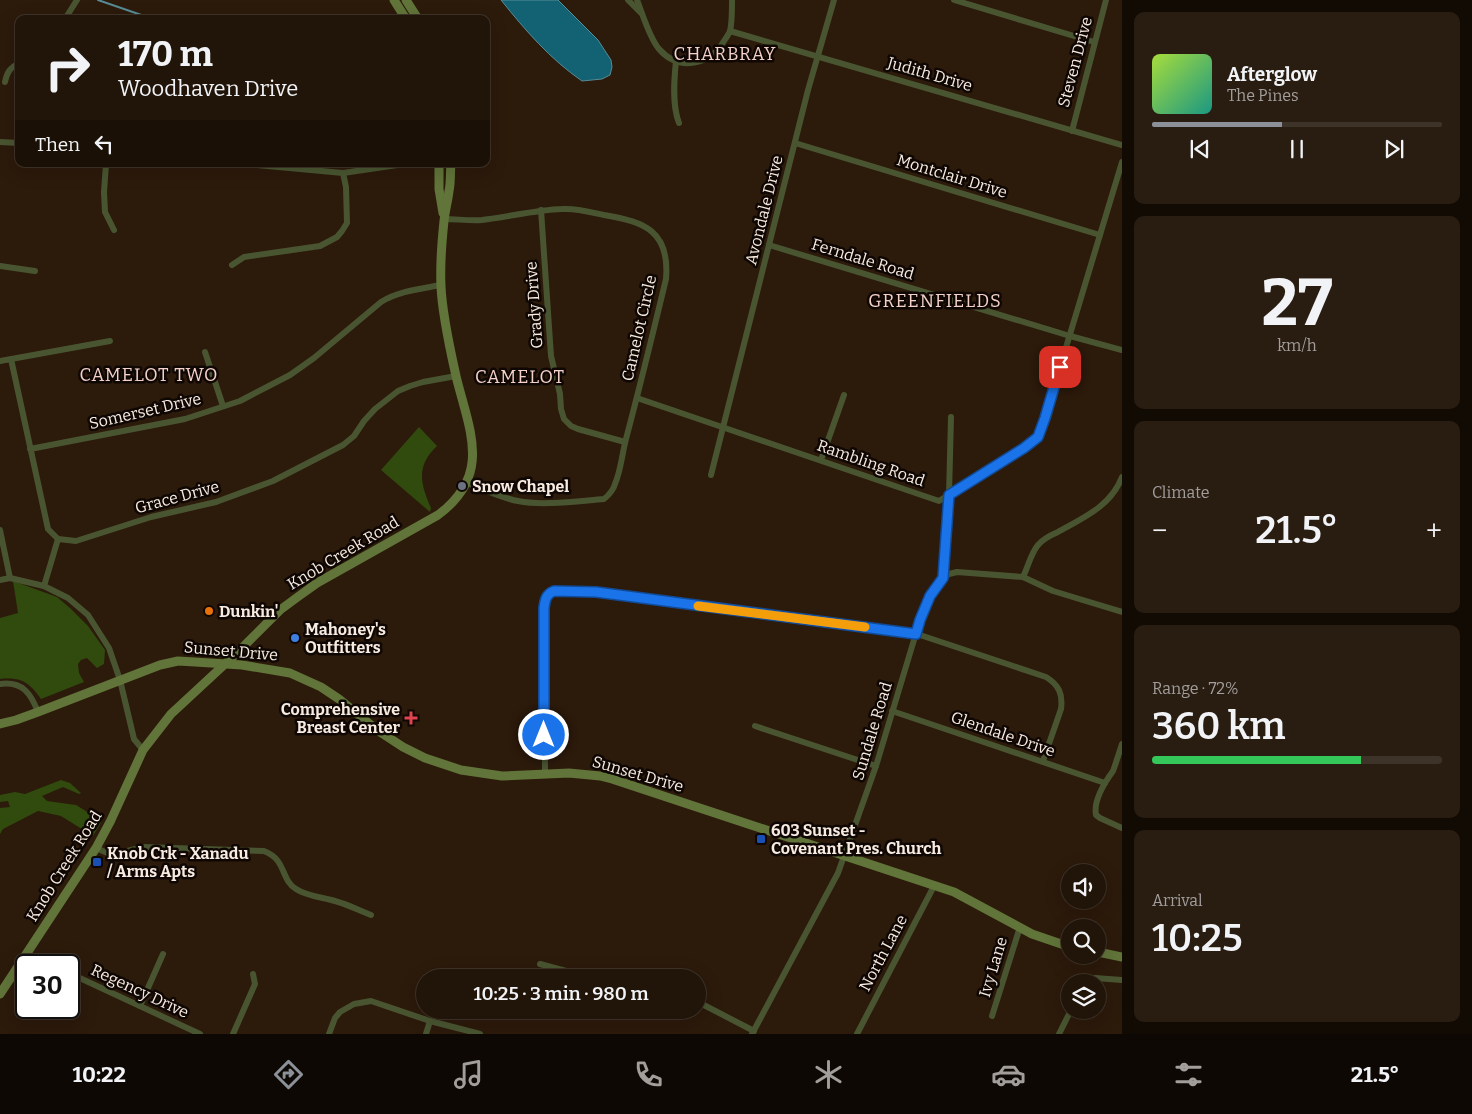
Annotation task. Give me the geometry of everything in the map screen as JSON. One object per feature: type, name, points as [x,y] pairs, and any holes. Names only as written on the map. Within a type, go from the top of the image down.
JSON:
[{"type":"main road","points":[[394,0],[403,15]]},
{"type":"main road","points":[[406,0],[414,15]]},
{"type":"main road","name":"Knob Creek Road","points":[[439,167],[439,189],[444,219]]},
{"type":"main road","points":[[443,167],[447,175],[450,190]]},
{"type":"main road","name":"Knob Creek Road","points":[[27,954],[96,848],[143,750],[172,714],[227,664],[280,610],[317,583],[438,515],[454,501],[467,483],[472,465],[474,446],[456,376],[444,315],[441,286],[444,219],[450,190],[451,167]]},
{"type":"main road","name":"Sunset Drive","points":[[0,724],[38,712],[160,664],[178,661],[277,670],[298,676],[321,687],[377,730],[403,747],[425,758],[473,772],[502,776],[544,773],[578,774],[612,779],[954,892],[1046,940],[1061,945]]},
{"type":"main road","points":[[1106,954],[1122,957]]},
{"type":"main road","name":"Knob Creek Road","points":[[0,994],[15,972]]},
{"type":"street","points":[[68,15],[77,0]]},
{"type":"street","points":[[628,0],[643,16]]},
{"type":"street","points":[[637,0],[656,45],[665,54],[681,63],[705,60],[717,52],[730,31],[732,0]]},
{"type":"street","name":"Avondale Drive","points":[[711,475],[808,90],[834,0]]},
{"type":"street","points":[[954,0],[1094,42]]},
{"type":"street","name":"Steven Drive","points":[[1072,131],[1106,0]]},
{"type":"street","name":"Judith Drive","points":[[730,31],[1122,145]]},
{"type":"street","points":[[676,61],[675,98],[679,124]]},
{"type":"street","points":[[5,82],[6,74],[15,66]]},
{"type":"street","points":[[0,142],[15,144]]},
{"type":"street","name":"Montclair Drive","points":[[796,143],[1100,235]]},
{"type":"street","name":"Rambling Road","points":[[637,398],[939,501],[1024,448],[1038,437],[1122,162]]},
{"type":"street","points":[[106,167],[105,212],[114,230]]},
{"type":"street","points":[[278,167],[343,173],[384,167]]},
{"type":"street","points":[[232,265],[244,257],[320,246],[337,237],[347,223],[346,187],[343,173]]},
{"type":"street","name":"Camelot Circle","points":[[444,219],[481,220],[541,210],[565,209],[619,218],[644,225],[659,239],[666,256],[667,267],[666,279],[637,398],[615,485],[610,495],[604,499],[544,503],[520,502],[504,498],[467,483]]},
{"type":"street","name":"Grady Drive","points":[[541,210],[551,356],[564,419],[571,426],[578,429],[625,442]]},
{"type":"street","name":"Ferndale Road","points":[[769,245],[1122,350]]},
{"type":"street","points":[[0,266],[35,272]]},
{"type":"street","name":"Somerset Drive","points":[[30,449],[185,419],[240,401],[290,375],[391,296],[402,292],[441,286]]},
{"type":"street","points":[[0,361],[110,341]]},
{"type":"street","points":[[205,352],[223,406]]},
{"type":"street","points":[[12,360],[48,529],[58,539],[44,586]]},
{"type":"street","name":"Grace Drive","points":[[58,539],[76,541],[151,516],[209,503],[273,481],[343,444],[354,436],[375,409],[398,392],[423,382],[456,376]]},
{"type":"street","points":[[821,460],[844,395]]},
{"type":"street","name":"Sundale Road","points":[[753,1032],[845,857],[876,766],[916,634],[928,601],[943,578],[949,495],[951,418]]},
{"type":"street","points":[[1023,577],[1038,545],[1102,506],[1119,492],[1122,477]]},
{"type":"street","points":[[0,530],[10,578]]},
{"type":"street","points":[[943,578],[957,572],[1023,577],[1053,591],[1122,612]]},
{"type":"street","points":[[0,580],[10,578],[44,586],[68,598],[88,616],[109,648],[120,680],[134,739],[143,750]]},
{"type":"street","points":[[544,773],[544,608],[546,597],[549,593],[561,590],[596,592],[916,634],[1046,677],[1056,684],[1062,696],[1061,709],[1043,761]]},
{"type":"street","points":[[0,684],[15,684],[30,693],[38,712]]},
{"type":"street","name":"Glendale Drive","points":[[892,711],[1105,783]]},
{"type":"street","points":[[755,726],[876,766]]},
{"type":"street","points":[[1122,744],[1115,763],[1118,770],[1105,783],[1095,809],[1096,815],[1100,818],[1122,828]]},
{"type":"street","points":[[96,848],[112,854],[143,847],[264,851],[276,858],[287,880],[298,891],[338,902],[371,915]]},
{"type":"street","name":"North Lane","points":[[857,1034],[934,886]]},
{"type":"street","name":"Ivy Lane","points":[[992,1016],[1020,927]]},
{"type":"street","points":[[140,1006],[163,954]]},
{"type":"street","points":[[540,964],[559,969]]},
{"type":"street","points":[[233,1034],[256,984],[253,974]]},
{"type":"street","name":"Regency Drive","points":[[80,978],[200,1034]]},
{"type":"street","points":[[1106,979],[1122,980]]},
{"type":"street","points":[[329,1034],[335,1018],[340,1012],[354,1004],[371,1001],[430,1021],[480,1034]]},
{"type":"street","points":[[706,1006],[753,1032]]},
{"type":"street","points":[[1059,1034],[1066,1019]]},
{"type":"street","points":[[426,1034],[430,1021]]},
{"type":"green space","points":[[419,427],[437,446],[430,453],[422,475],[424,491],[431,508],[430,512],[381,470]]},
{"type":"green space","points":[[13,581],[57,597],[88,626],[105,650],[104,664],[97,668],[87,658],[81,660],[78,664],[79,673],[84,682],[41,699],[24,682],[14,679],[0,679],[0,618],[18,613]]},
{"type":"green space","points":[[61,780],[70,783],[81,793],[79,794],[63,787],[42,796],[47,801],[76,805],[102,821],[93,836],[61,816],[38,811],[3,829],[0,834],[0,808],[10,807],[8,801],[0,802],[0,795],[15,792],[25,794]]},
{"type":"water","points":[[501,0],[558,0],[598,40],[611,60],[610,75],[602,79],[582,81],[538,44]]},
{"type":"waterway","points":[[98,0],[141,15]]},
{"type":"slow traffic","points":[[698,606],[865,627]]},
{"type":"place","name":"Snow Chapel","points":[[462,486]]},
{"type":"place","name":"Dunkin'","points":[[209,611]]},
{"type":"place","name":"Mahoney's Outfitters","points":[[295,638]]},
{"type":"place","name":"Comprehensive Breast Center","points":[[411,718]]},
{"type":"place","name":"603 Sunset - Covenant Pres. Church","points":[[761,839]]},
{"type":"place","name":"Knob Crk - Xanadu / Arms Apts","points":[[97,862]]},
{"type":"district","name":"CHARBRAY","points":[[725,54]]},
{"type":"district","name":"GREENFIELDS","points":[[935,301]]},
{"type":"district","name":"CAMELOT TWO","points":[[149,375]]},
{"type":"district","name":"CAMELOT","points":[[520,377]]},
{"type":"route","points":[[544,735],[544,602],[549,593],[554,591],[596,592],[916,634],[930,596],[943,578],[949,495],[1032,443],[1038,437],[1060,367]]}]
